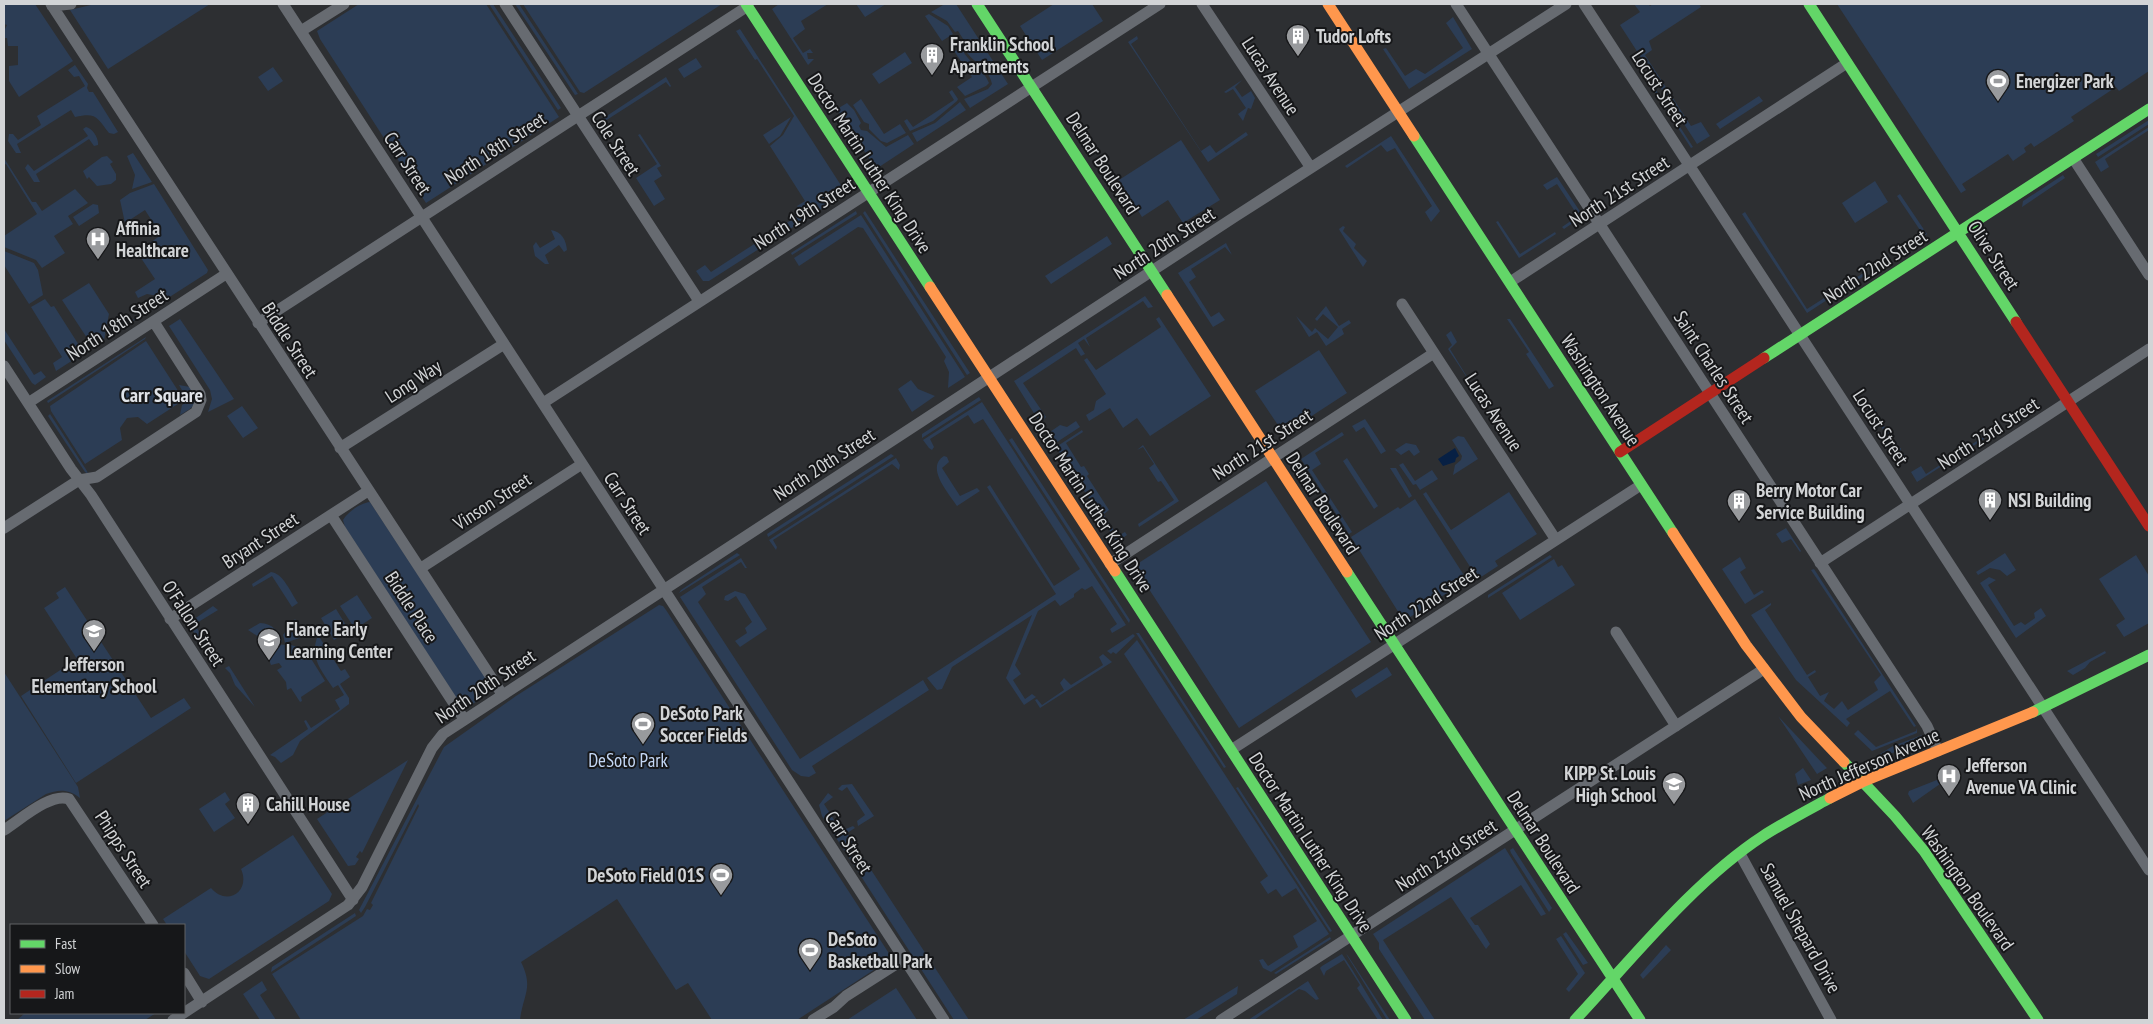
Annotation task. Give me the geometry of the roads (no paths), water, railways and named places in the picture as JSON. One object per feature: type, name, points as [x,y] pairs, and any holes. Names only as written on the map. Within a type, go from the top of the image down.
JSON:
[{"type":"main road","name":"Delmar Boulevard","points":[[977,4],[1640,1020]]},
{"type":"main road","name":"Washington Avenue","points":[[1328,4],[1641,485],[1764,669],[1807,723],[1862,782]]},
{"type":"main road","name":"Olive Street","points":[[1809,4],[2149,526]]},
{"type":"main road","name":"Doctor Martin Luther King Drive","points":[[749,5],[868,192],[1406,1020]]},
{"type":"main road","name":"North 22nd Street","points":[[1620,452],[2149,109]]},
{"type":"main road","name":"North Jefferson Avenue","points":[[1575,1020],[1688,899],[1740,854],[1793,819],[1862,782],[2043,708],[2149,655]]},
{"type":"main road","name":"Washington Boulevard","points":[[1862,782],[1895,816],[1924,851],[2038,1020]]},
{"type":"street","points":[[52,5],[71,4]]},
{"type":"street","name":"Carr Street","points":[[283,4],[944,1020]]},
{"type":"street","points":[[301,31],[344,4]]},
{"type":"street","name":"Cole Street","points":[[505,4],[698,301]]},
{"type":"street","name":"North 19th Street","points":[[542,403],[1160,4]]},
{"type":"street","name":"Lucas Avenue","points":[[1202,4],[1310,168]]},
{"type":"street","name":"Saint Charles Street","points":[[1456,4],[1927,726],[1938,751]]},
{"type":"street","name":"North 20th Street","points":[[185,1013],[342,911],[353,900],[362,887],[436,741],[464,719],[1310,168],[1566,4]]},
{"type":"street","name":"Locust Street","points":[[1584,4],[2149,870]]},
{"type":"street","name":"Biddle Street","points":[[52,5],[502,694]]},
{"type":"street","name":"North 18th Street","points":[[258,323],[749,5]]},
{"type":"street","name":"North 21st Street","points":[[1510,282],[1847,63]]},
{"type":"street","points":[[2073,158],[2149,275]]},
{"type":"street","name":"North 18th Street","points":[[28,403],[226,274]]},
{"type":"street","name":"Lucas Avenue","points":[[1402,304],[1556,540]]},
{"type":"street","points":[[4,528],[79,480],[97,477],[191,416],[199,407],[200,394],[154,322]]},
{"type":"street","name":"Long Way","points":[[340,448],[504,344]]},
{"type":"street","name":"North 23rd Street","points":[[1820,563],[2149,349]]},
{"type":"street","name":"North 21st Street","points":[[1110,564],[1434,353]]},
{"type":"street","name":"O'Fallon Street","points":[[4,366],[353,900]]},
{"type":"street","name":"Vinson Street","points":[[421,568],[582,464]]},
{"type":"street","name":"North 22nd Street","points":[[1230,750],[1641,485]]},
{"type":"street","name":"Bryant Street","points":[[170,618],[368,491]]},
{"type":"street","name":"Biddle Place","points":[[331,515],[464,719]]},
{"type":"street","points":[[1616,632],[1676,726]]},
{"type":"street","name":"North 23rd Street","points":[[1221,1020],[1764,669]]},
{"type":"street","name":"Phipps Street","points":[[4,830],[51,799],[63,797],[73,802],[152,924]]},
{"type":"street","name":"Samuel Shepard Drive","points":[[1740,854],[1831,1020]]},
{"type":"street","points":[[813,1020],[904,958]]},
{"type":"street","points":[[185,975],[202,1002]]},
{"type":"place","name":"Tudor Lofts","points":[[1298,57]]},
{"type":"place","name":"Franklin School Apartments","points":[[932,76]]},
{"type":"place","name":"Energizer Park","points":[[1998,102]]},
{"type":"place","name":"Affinia Healthcare","points":[[98,260]]},
{"type":"place","name":"NSI Building","points":[[1990,521]]},
{"type":"place","name":"Berry Motor Car Service Building","points":[[1739,522]]},
{"type":"place","name":"Jefferson Elementary School","points":[[94,652]]},
{"type":"place","name":"Flance Early Learning Center","points":[[269,661]]},
{"type":"place","name":"DeSoto Park Soccer Fields","points":[[643,745]]},
{"type":"place","name":"Jefferson Avenue VA Clinic","points":[[1949,797]]},
{"type":"place","name":"KIPP St. Louis High School","points":[[1674,805]]},
{"type":"place","name":"Cahill House","points":[[248,825]]},
{"type":"place","name":"DeSoto Field 01S","points":[[721,896]]},
{"type":"place","name":"DeSoto Basketball Park","points":[[810,971]]},
{"type":"district","name":"Carr Square","points":[[162,395]]},
{"type":"park label","name":"DeSoto Park","points":[[628,760]]}]
